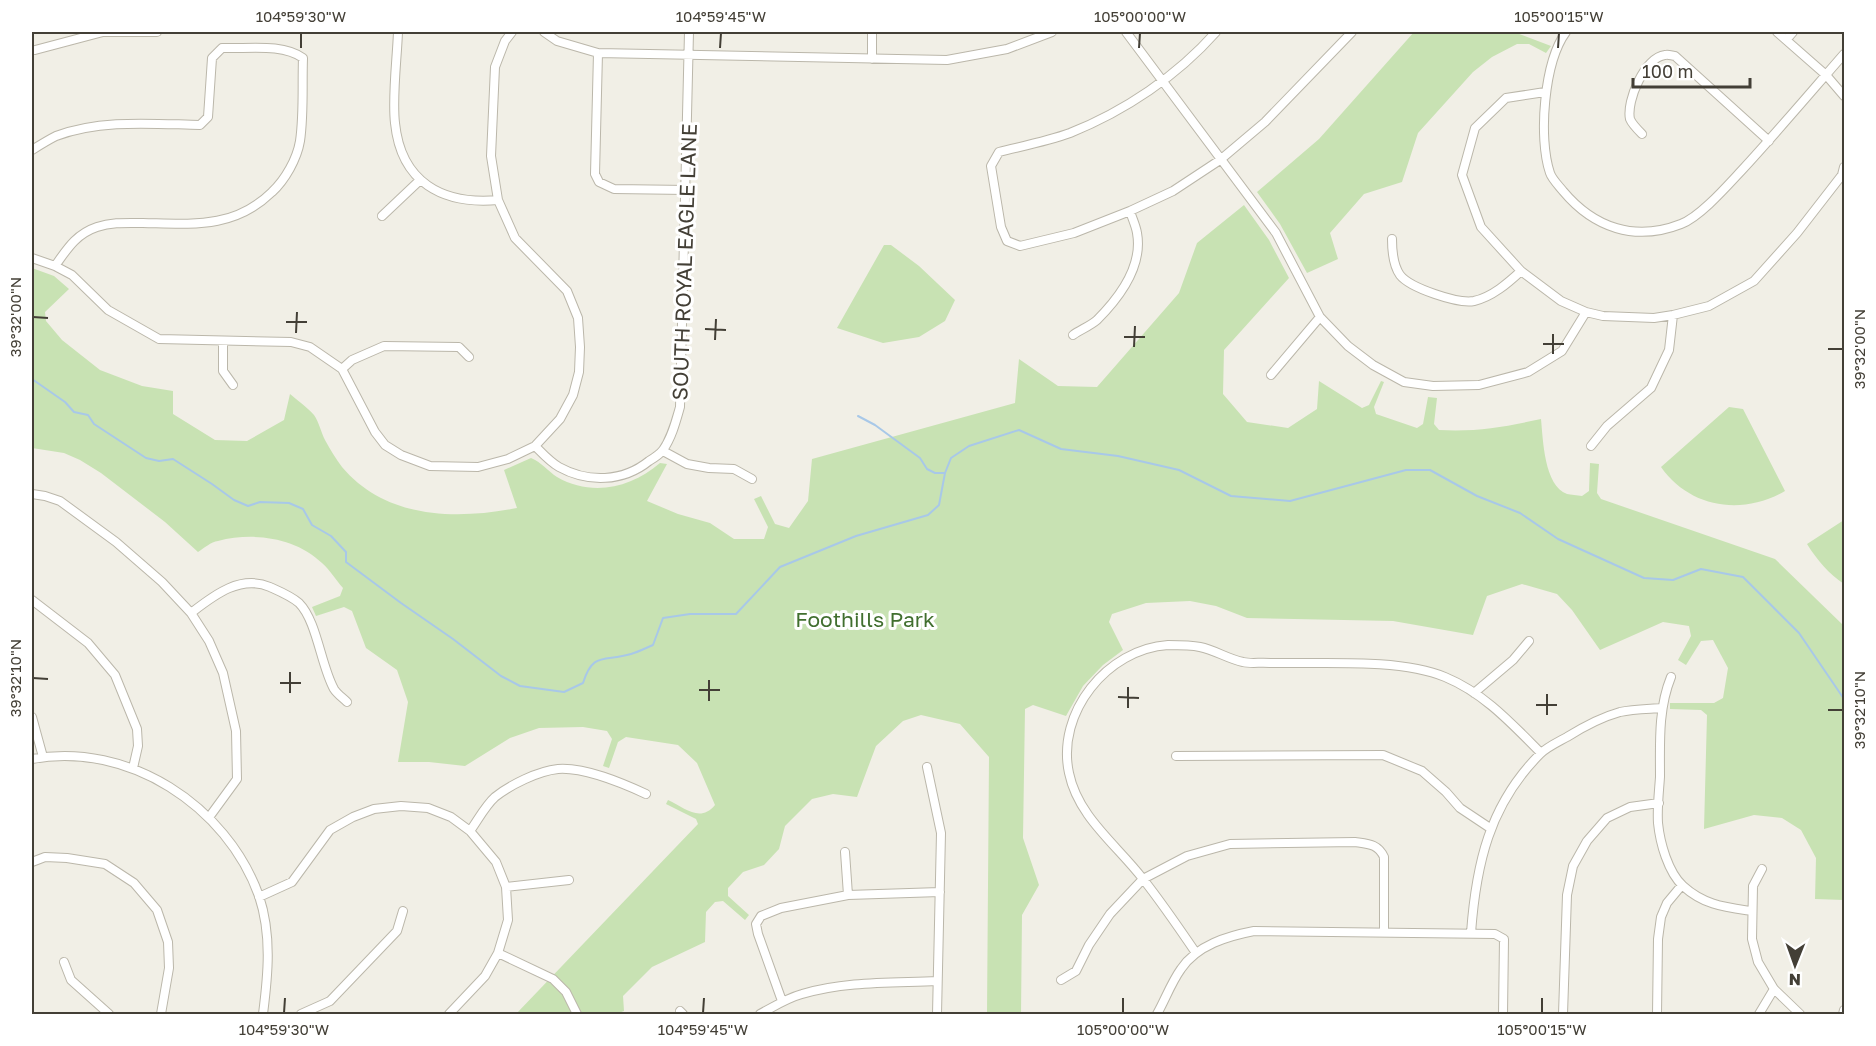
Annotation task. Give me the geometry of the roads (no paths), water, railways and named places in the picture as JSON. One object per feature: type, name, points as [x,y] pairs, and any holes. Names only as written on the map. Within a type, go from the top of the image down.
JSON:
[{"type":"street","points":[[35,50],[96,32],[157,32]]},
{"type":"street","points":[[398,32],[395,121],[404,159],[419,181],[440,194],[456,199],[498,200]]},
{"type":"street","points":[[32,258],[72,275],[108,310],[159,339],[291,342],[310,347],[342,369],[375,432],[385,445],[401,455],[430,466],[478,467],[508,459],[535,446],[560,419],[573,395],[579,372],[580,347],[578,318],[567,291],[515,238],[498,200],[491,156],[495,67],[505,41],[512,32]]},
{"type":"street","points":[[544,32],[557,41],[598,53],[947,60],[1007,49],[1052,32]]},
{"type":"street","name":"SOUTH ROYAL EAGLE LANE","points":[[535,446],[556,466],[581,477],[599,479],[617,477],[637,471],[663,450],[673,430],[680,407],[689,32]]},
{"type":"street","points":[[872,32],[872,59]]},
{"type":"street","points":[[1126,32],[1276,233],[1320,317],[1348,346],[1373,365],[1404,382],[1433,386],[1479,385],[1528,372],[1562,351],[1586,312]]},
{"type":"street","points":[[1216,32],[1163,82],[1107,116],[1070,133],[999,152],[991,166],[1000,227],[1007,241],[1020,246],[1074,233],[1173,191],[1220,160],[1265,122],[1352,32]]},
{"type":"street","points":[[1566,32],[1551,67],[1545,92],[1544,132],[1550,175],[1576,207],[1615,230],[1645,233],[1682,224],[1717,198],[1845,54]]},
{"type":"street","points":[[1777,32],[1826,75],[1845,96]]},
{"type":"street","points":[[1786,40],[1793,32]]},
{"type":"street","points":[[32,150],[56,136],[96,126],[200,125],[208,117],[212,58],[222,48],[276,49],[294,52],[303,58],[300,142],[288,172],[266,198],[249,211],[205,224],[123,223],[96,228],[72,241],[55,266]]},
{"type":"street","points":[[598,53],[595,174],[599,182],[614,189],[687,190]]},
{"type":"street","points":[[1642,134],[1630,119],[1634,93],[1644,70],[1664,55],[1675,56],[1769,141]]},
{"type":"street","points":[[1545,92],[1506,98],[1475,128],[1462,175],[1481,227],[1521,271],[1561,301],[1586,312],[1604,316],[1631,317],[1673,315],[1709,306],[1754,281],[1803,225],[1842,175],[1845,167]]},
{"type":"street","points":[[382,216],[419,181]]},
{"type":"street","points":[[1073,335],[1096,321],[1125,286],[1132,272],[1137,254],[1137,234],[1130,211]]},
{"type":"street","points":[[1392,239],[1392,256],[1401,276],[1420,288],[1446,298],[1473,301],[1499,290],[1521,271]]},
{"type":"street","points":[[1591,446],[1607,426],[1651,388],[1669,350],[1673,315]]},
{"type":"street","points":[[1271,375],[1320,317]]},
{"type":"street","points":[[223,341],[223,371],[233,385]]},
{"type":"street","points":[[342,369],[352,360],[384,346],[459,347],[469,357]]},
{"type":"street","points":[[663,450],[687,464],[734,469],[752,479]]},
{"type":"street","points":[[32,494],[60,501],[116,542],[162,582],[191,613],[209,641],[224,673],[236,731],[237,779],[210,816]]},
{"type":"street","points":[[191,613],[218,593],[238,584],[261,583],[278,591],[299,603],[308,618],[334,689],[347,702]]},
{"type":"street","points":[[32,600],[88,643],[115,675],[137,729],[138,746],[133,768]]},
{"type":"street","points":[[1474,693],[1513,660],[1529,641]]},
{"type":"street","points":[[1196,953],[1143,879],[1082,808],[1069,772],[1068,743],[1073,716],[1085,695],[1108,669],[1137,652],[1167,645],[1200,647],[1243,662],[1396,666],[1444,677],[1474,693],[1502,714],[1541,753]]},
{"type":"street","points":[[1671,677],[1661,708],[1658,823],[1666,859],[1682,885],[1715,906],[1751,911]]},
{"type":"street","points":[[1471,933],[1476,885],[1490,828],[1509,792],[1541,753],[1582,728],[1620,712],[1661,708]]},
{"type":"street","points":[[32,717],[43,757]]},
{"type":"street","points":[[1176,756],[1383,755],[1422,771],[1460,808],[1490,828]]},
{"type":"street","points":[[32,759],[43,757],[90,758],[133,768],[189,798],[210,816],[242,857],[259,897],[266,928],[268,966],[263,1014]]},
{"type":"street","points":[[927,767],[941,832],[937,1014]]},
{"type":"street","points":[[470,831],[494,799],[508,788],[529,777],[558,769],[589,773],[625,784],[646,794]]},
{"type":"street","points":[[1563,1014],[1567,895],[1573,866],[1587,841],[1607,818],[1630,807],[1659,803]]},
{"type":"street","points":[[259,897],[292,882],[330,830],[353,817],[374,809],[402,806],[428,808],[451,817],[470,831],[496,862],[506,887],[508,920],[498,953],[485,976],[449,1014]]},
{"type":"street","points":[[1061,980],[1076,971],[1089,945],[1110,914],[1143,879],[1187,856],[1230,844],[1355,842],[1374,845],[1380,849],[1384,857],[1384,932]]},
{"type":"street","points":[[845,852],[848,895]]},
{"type":"street","points":[[32,862],[45,857],[105,864],[134,882],[157,910],[168,942],[169,968],[161,1014]]},
{"type":"street","points":[[1762,870],[1753,886],[1751,911],[1752,939],[1758,962],[1774,988],[1800,1014]]},
{"type":"street","points":[[506,887],[569,880]]},
{"type":"street","points":[[1657,1014],[1658,939],[1661,917],[1667,903],[1682,885]]},
{"type":"street","points":[[782,1002],[758,934],[756,924],[761,916],[781,908],[848,895],[940,891]]},
{"type":"street","points":[[301,1014],[330,1001],[397,931],[403,911]]},
{"type":"street","points":[[1157,1014],[1181,968],[1196,953],[1220,940],[1254,931],[1495,934],[1504,939],[1503,1014]]},
{"type":"street","points":[[498,953],[553,979],[569,996],[577,1014]]},
{"type":"street","points":[[64,962],[71,980],[109,1014]]},
{"type":"street","points":[[760,1014],[802,993],[852,984],[937,981]]},
{"type":"street","points":[[1758,1014],[1774,988]]},
{"type":"street","points":[[1843,1014],[1845,1010]]},
{"type":"waterway","points":[[32,379],[65,402],[74,412],[88,415],[94,424],[146,458],[159,461],[173,459],[234,500],[248,506],[260,502],[289,503],[303,509],[312,525],[331,536],[346,552],[346,562],[501,676],[520,686],[564,692],[583,683],[595,662],[631,654],[653,645],[663,618],[690,614],[736,614],[780,567],[856,536],[928,515],[939,505],[945,473],[951,458],[969,446],[1019,430],[1061,449],[1118,456],[1179,470],[1231,496],[1290,501],[1406,470],[1430,470],[1477,496],[1520,513],[1558,539],[1644,578],[1673,580],[1701,569],[1743,577],[1799,633],[1844,699]]},
{"type":"waterway","points":[[858,416],[875,425],[920,458],[927,469],[935,473],[945,473]]},
{"type":"park label","name":"Foothills Park","points":[[865,619]]}]
